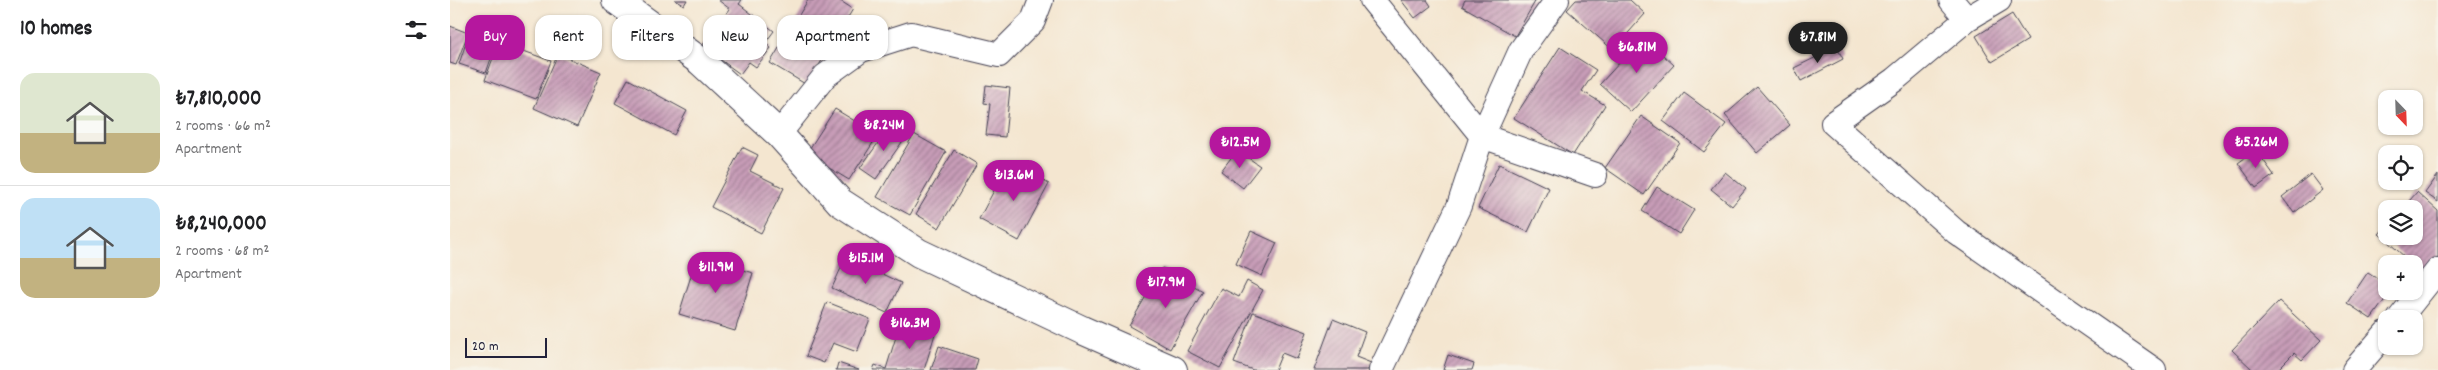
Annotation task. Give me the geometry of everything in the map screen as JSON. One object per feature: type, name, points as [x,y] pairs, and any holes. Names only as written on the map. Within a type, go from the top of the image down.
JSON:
[{"type":"street","points":[[616,0],[700,61],[779,134],[840,202],[919,253],[1082,330],[1173,370]]},
{"type":"street","points":[[779,134],[825,76],[860,50],[911,34],[999,55],[1033,21],[1041,0]]},
{"type":"street","points":[[1372,0],[1482,136],[1595,176]]},
{"type":"street","points":[[1380,370],[1459,206],[1482,136],[1522,50],[1557,0]]},
{"type":"street","points":[[1952,0],[1967,19]]},
{"type":"street","points":[[1999,0],[1967,19],[1894,80],[1833,123],[1956,232],[2154,370]]},
{"type":"street","points":[[2406,310],[2438,270]]},
{"type":"street","points":[[2354,370],[2378,342]]},
{"type":"building","points":[[675,0],[687,0],[684,5]]},
{"type":"building","points":[[718,0],[742,0],[739,4],[753,15],[725,15],[730,9]]},
{"type":"building","points":[[808,0],[839,0],[853,9],[849,15],[799,15]]},
{"type":"building","points":[[1401,0],[1427,0],[1431,6],[1415,18]]},
{"type":"building","points":[[1465,0],[1536,0],[1515,36],[1462,6]]},
{"type":"building","points":[[1576,0],[1630,0],[1645,14],[1613,50],[1567,10]]},
{"type":"building","points":[[2012,14],[2028,40],[1992,62],[1976,36]]},
{"type":"building","points":[[450,26],[465,32],[465,41],[456,65],[450,63]]},
{"type":"building","points":[[767,26],[774,31],[767,40]]},
{"type":"building","points":[[1643,37],[1674,65],[1631,112],[1600,84]]},
{"type":"building","points":[[767,45],[771,48],[767,53]]},
{"type":"building","points":[[465,46],[465,60],[490,60],[486,73],[459,64]]},
{"type":"building","points":[[1560,47],[1596,70],[1582,91],[1605,105],[1573,155],[1514,118]]},
{"type":"building","points":[[1837,47],[1843,59],[1801,81],[1794,68]]},
{"type":"building","points":[[777,51],[777,60],[822,60],[807,85],[770,63]]},
{"type":"building","points":[[525,52],[535,55],[535,60],[551,61],[536,99],[485,80],[492,60],[525,60]]},
{"type":"building","points":[[555,60],[572,60],[601,72],[577,127],[534,108]]},
{"type":"building","points":[[721,60],[762,60],[756,67],[749,62],[740,74]]},
{"type":"building","points":[[628,79],[687,111],[674,135],[615,103]]},
{"type":"building","points":[[986,85],[1010,88],[1005,137],[986,135],[990,104],[984,103]]},
{"type":"building","points":[[1757,87],[1790,125],[1757,153],[1725,115]]},
{"type":"building","points":[[1684,93],[1726,124],[1704,152],[1663,121]]},
{"type":"building","points":[[835,109],[878,135],[849,180],[806,154]]},
{"type":"building","points":[[1641,116],[1680,143],[1644,195],[1605,168]]},
{"type":"building","points":[[892,124],[907,135],[876,179],[860,168]]},
{"type":"building","points":[[914,134],[946,152],[910,215],[877,197]]},
{"type":"building","points":[[742,147],[758,155],[750,171],[784,188],[761,233],[711,207]]},
{"type":"building","points":[[954,150],[977,164],[939,228],[916,214]]},
{"type":"building","points":[[1237,150],[1260,166],[1243,188],[1221,171]]},
{"type":"building","points":[[2256,150],[2274,175],[2256,188],[2238,163]]},
{"type":"building","points":[[1009,162],[1049,184],[1019,241],[979,219]]},
{"type":"building","points":[[1499,164],[1549,188],[1528,232],[1478,208]]},
{"type":"building","points":[[1725,172],[1746,189],[1732,206],[1711,189]]},
{"type":"building","points":[[2311,174],[2323,190],[2294,213],[2282,197]]},
{"type":"building","points":[[2438,175],[2438,202],[2425,193]]},
{"type":"building","points":[[1657,187],[1694,210],[1679,234],[1642,211]]},
{"type":"building","points":[[2417,192],[2438,211],[2438,257],[2423,273],[2423,255],[2403,255],[2391,245],[2423,245],[2423,200],[2410,200]]},
{"type":"building","points":[[1251,231],[1277,243],[1262,276],[1236,264]]},
{"type":"building","points":[[697,257],[753,273],[735,331],[679,314]]},
{"type":"building","points":[[846,257],[901,283],[887,313],[832,288]]},
{"type":"building","points":[[1162,268],[1203,291],[1170,349],[1129,326]]},
{"type":"building","points":[[2368,272],[2378,279],[2378,300],[2385,300],[2371,319],[2347,303]]},
{"type":"building","points":[[1247,281],[1263,290],[1220,368],[1187,351],[1221,288],[1239,297]]},
{"type":"building","points":[[2279,301],[2321,340],[2302,360],[2294,353],[2277,370],[2253,370],[2232,350]]},
{"type":"building","points":[[827,302],[870,319],[857,352],[833,343],[824,363],[806,356]]},
{"type":"building","points":[[1253,312],[1307,332],[1297,359],[1282,353],[1275,370],[1253,370],[1234,363]]},
{"type":"building","points":[[1333,319],[1365,332],[1356,357],[1371,363],[1368,370],[1314,370]]},
{"type":"building","points":[[900,324],[935,334],[924,370],[873,370],[875,365],[886,369]]},
{"type":"building","points":[[939,346],[978,359],[975,370],[931,370]]},
{"type":"building","points":[[1448,355],[1474,364],[1472,370],[1443,370]]},
{"type":"building","points":[[838,363],[859,370],[836,370]]}]
